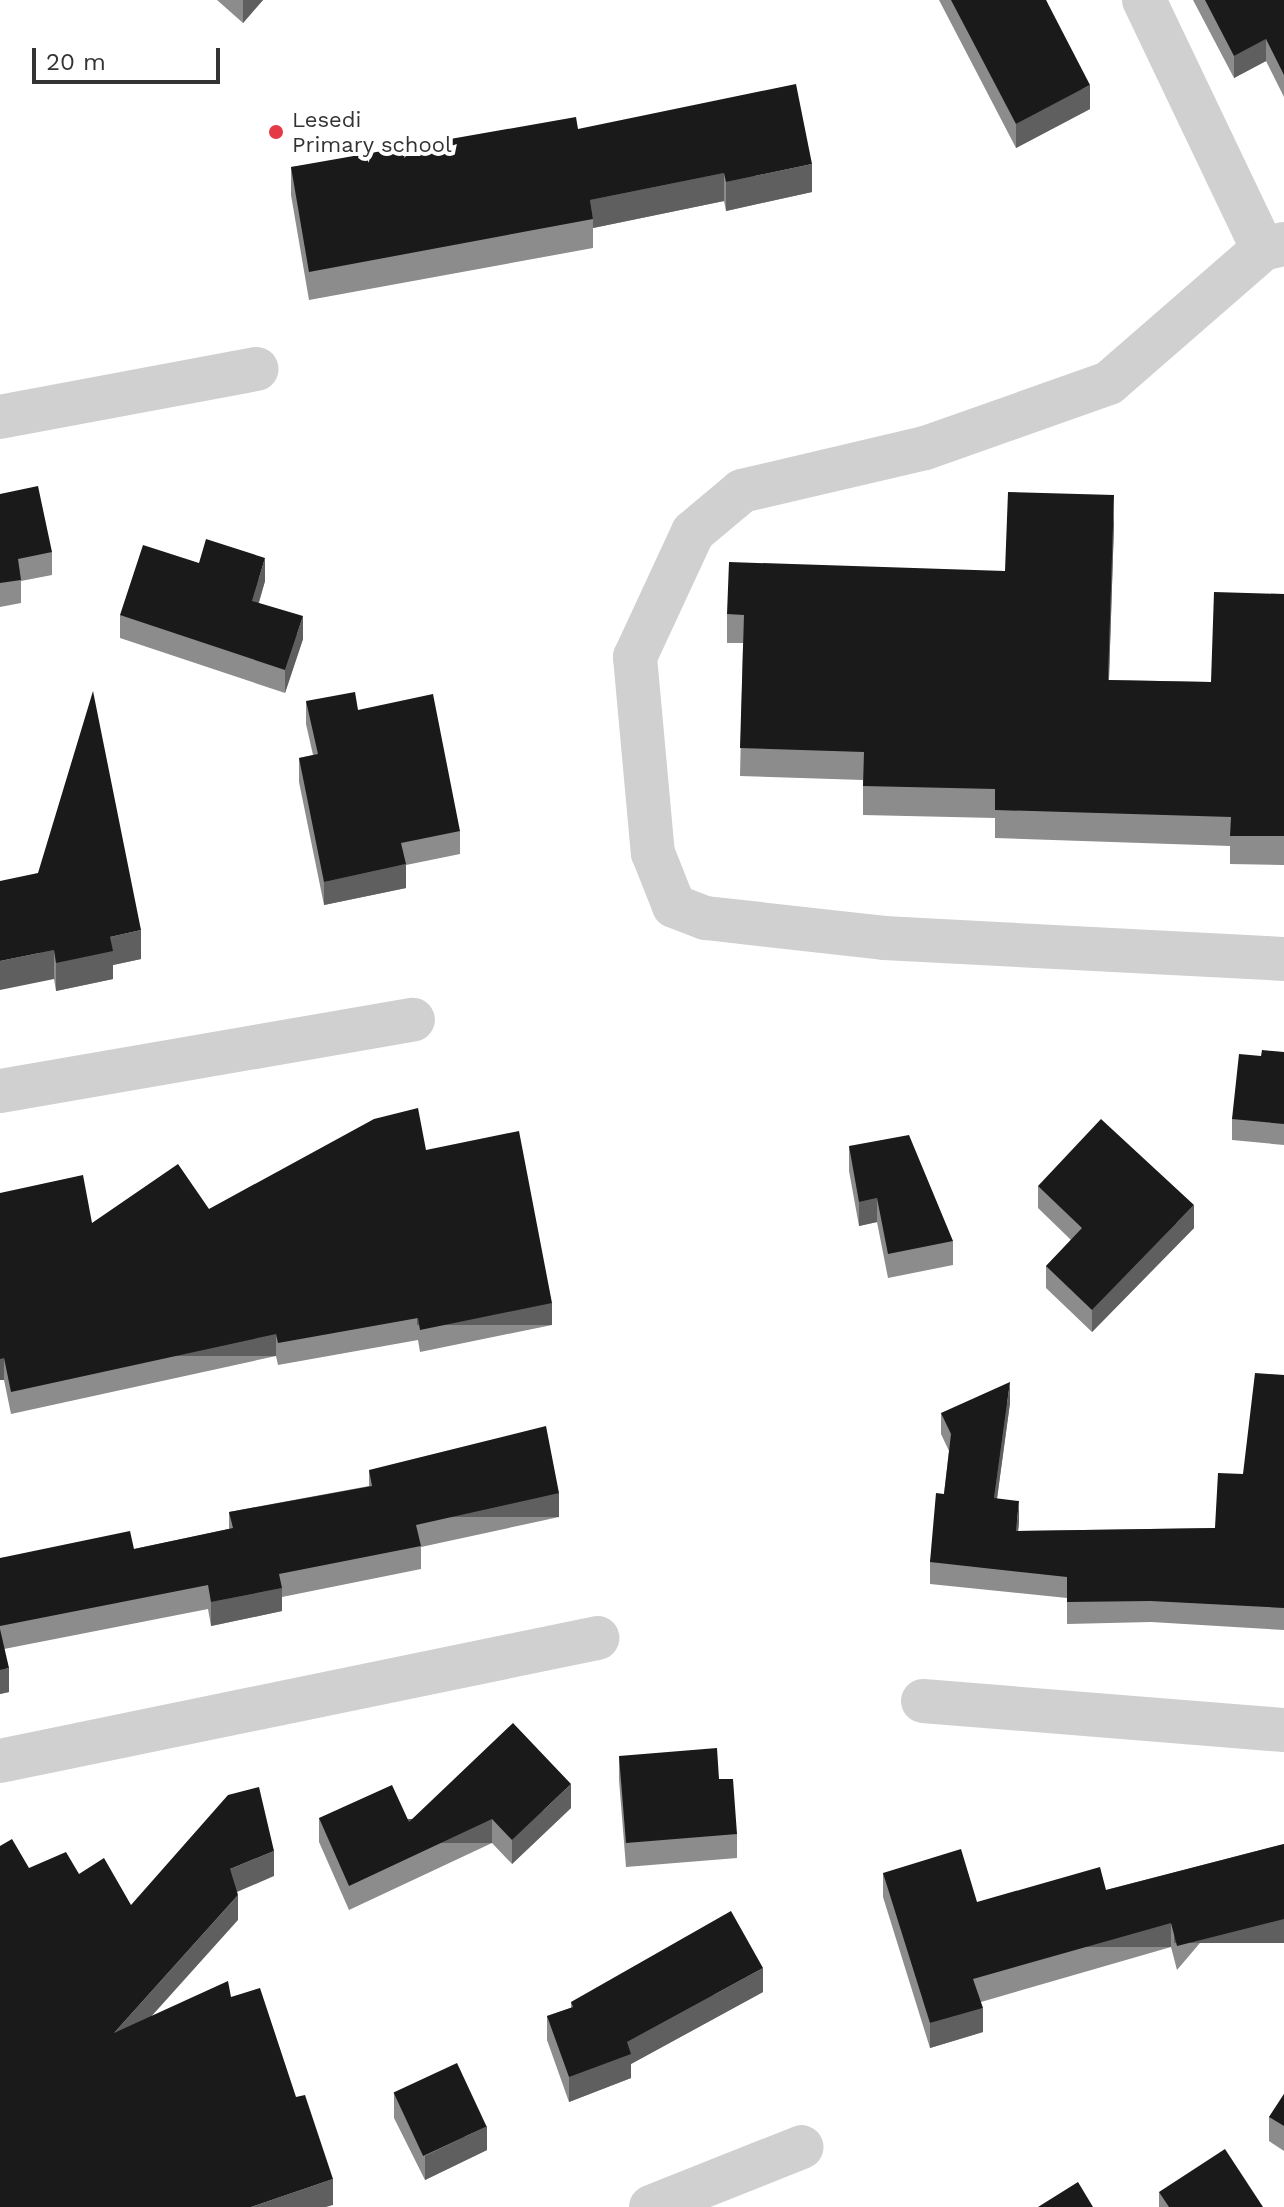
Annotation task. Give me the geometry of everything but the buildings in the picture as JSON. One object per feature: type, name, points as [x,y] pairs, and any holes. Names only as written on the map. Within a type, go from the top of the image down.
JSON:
[{"type":"street","points":[[1144,0],[1273,247],[1109,383],[925,448],[742,491],[693,532],[635,657],[653,853],[674,906],[706,918],[884,938],[1284,959]]},
{"type":"street","points":[[0,417],[257,369]]},
{"type":"street","points":[[0,1091],[413,1020]]},
{"type":"street","points":[[0,1761],[597,1638]]},
{"type":"street","points":[[923,1701],[1284,1730]]},
{"type":"street","points":[[651,2207],[802,2147]]},
{"type":"place","name":"Lesedi Primary school","points":[[276,132]]}]
